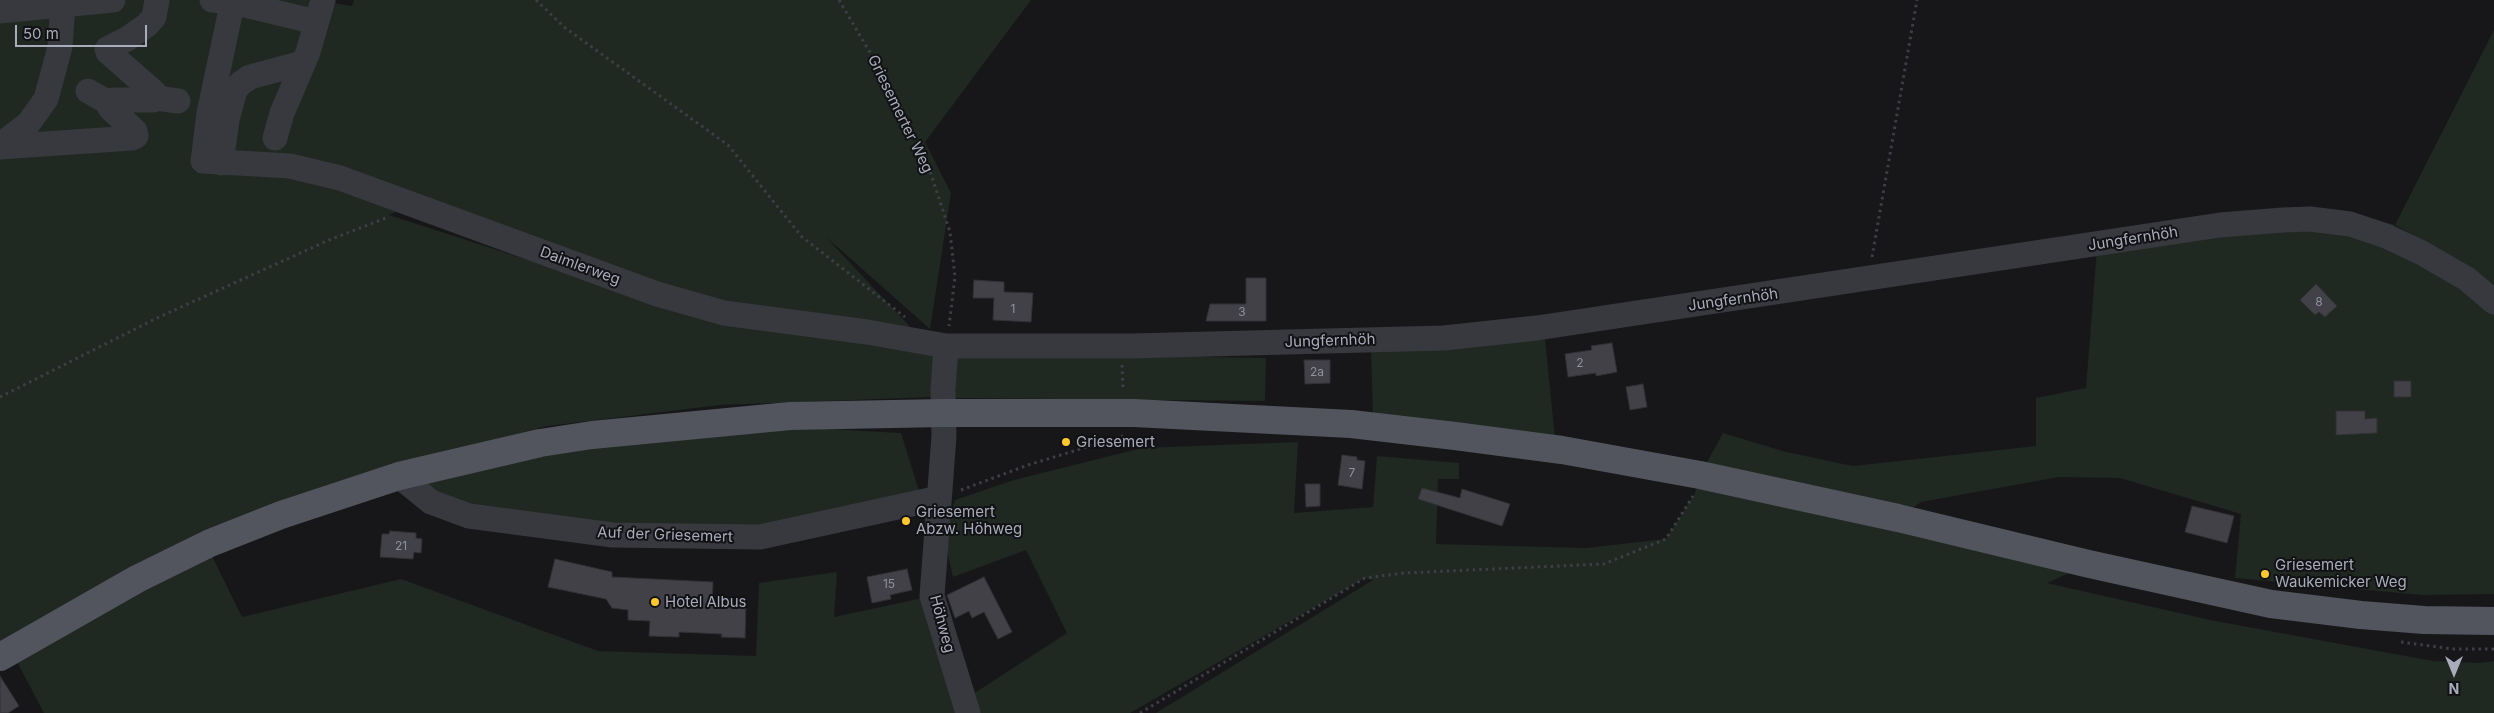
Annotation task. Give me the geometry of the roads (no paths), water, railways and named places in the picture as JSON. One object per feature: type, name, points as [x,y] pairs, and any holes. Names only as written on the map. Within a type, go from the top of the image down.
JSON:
[{"type":"main road","points":[[0,657],[137,579],[210,543],[281,515],[399,476],[540,443],[592,435],[790,416],[944,413],[1134,413],[1351,424],[1562,450],[1700,475],[1898,518],[2089,564],[2271,604],[2370,616],[2494,621]]},
{"type":"street","points":[[17,7],[113,0]]},
{"type":"street","points":[[0,146],[146,137],[134,131],[98,97],[113,100],[167,100],[155,93],[99,45],[137,33],[154,17],[157,0]]},
{"type":"street","points":[[212,162],[209,112],[226,1],[319,11],[308,52],[302,63],[275,138]]},
{"type":"street","points":[[0,146],[28,124],[46,99],[60,48],[63,5]]},
{"type":"street","points":[[212,162],[227,120],[235,90],[240,83],[250,77],[302,63]]},
{"type":"street","name":"Daimlerweg","points":[[212,162],[290,166],[340,178],[657,294],[724,313],[867,332],[946,346]]},
{"type":"street","name":"Jungfernhöh","points":[[946,346],[1132,346],[1444,338],[1537,328],[1868,280],[2220,225],[2310,219],[2350,224],[2386,236],[2422,253],[2467,279],[2494,302]]},
{"type":"street","points":[[944,413],[946,346]]},
{"type":"street","name":"Höhweg","points":[[944,413],[932,596],[968,713]]},
{"type":"street","name":"Auf der Griesemert","points":[[399,476],[431,502],[469,516],[613,535],[760,537],[939,498]]},
{"type":"place","name":"Griesemert","points":[[1066,442]]},
{"type":"place","name":"Griesemert Abzw. Höhweg","points":[[906,521]]},
{"type":"place","name":"Griesemert Waukemicker Weg","points":[[2265,574]]},
{"type":"place","name":"Hotel Albus","points":[[655,602]]}]
